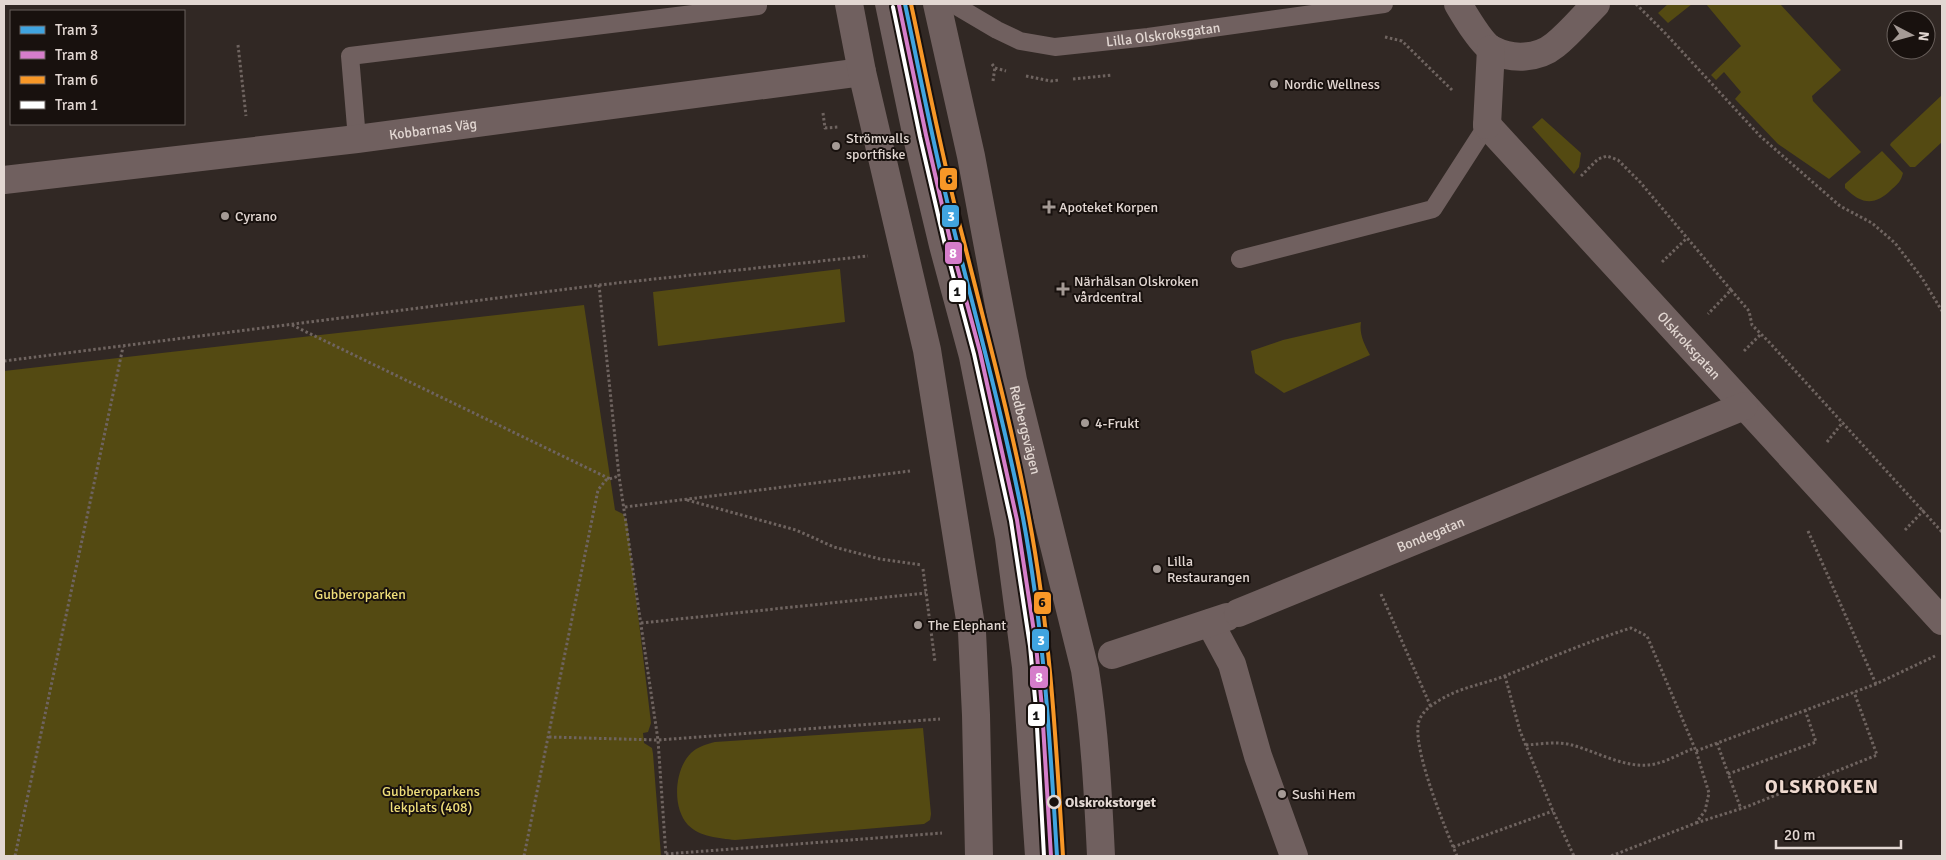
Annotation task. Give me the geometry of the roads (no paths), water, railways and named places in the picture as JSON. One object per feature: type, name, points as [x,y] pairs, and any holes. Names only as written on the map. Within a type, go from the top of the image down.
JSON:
[{"type":"street","points":[[849,4],[862,72],[926,350],[972,632],[979,856]]},
{"type":"street","name":"Redbergsvägen","points":[[937,4],[971,156],[1013,380],[1085,670],[1091,704],[1101,856]]},
{"type":"street","points":[[1458,4],[1470,24],[1491,50],[1520,57],[1535,55],[1554,46],[1596,4]]},
{"type":"street","points":[[1487,125],[1491,50]]},
{"type":"street","name":"Kobbarnas Väg","points":[[4,180],[356,139],[862,72]]},
{"type":"street","name":"Olskroksgatan","points":[[1487,125],[1942,621]]},
{"type":"street","name":"Bondegatan","points":[[1112,655],[1238,613],[1744,406]]},
{"type":"street","points":[[1210,623],[1232,664],[1258,756],[1294,856]]},
{"type":"lane","points":[[884,4],[912,138],[968,358],[996,491],[1020,657],[1034,856]]},
{"type":"lane","points":[[905,4],[932,134],[986,351],[1023,519],[1042,644],[1057,856]]},
{"type":"lane","name":"Lilla Olskroksgatan","points":[[952,4],[1020,42],[1055,47],[1148,37],[1384,4]]},
{"type":"lane","points":[[356,139],[350,56],[758,6]]},
{"type":"lane","points":[[1240,259],[1433,209],[1487,125]]},
{"type":"tram line","name":"3","points":[[905,4],[943,183],[1000,414],[1023,518],[1041,644],[1049,729],[1057,856]]},
{"type":"tram line","name":"6","points":[[911,4],[949,183],[1007,414],[1029,518],[1047,644],[1055,728],[1063,856]]},
{"type":"tram line","name":"8","points":[[899,5],[926,135],[951,244],[980,352],[1017,520],[1036,645],[1042,708],[1051,856]]},
{"type":"tram line","name":"1","points":[[893,7],[920,137],[945,245],[974,354],[1011,521],[1030,646],[1036,709],[1044,856]]},
{"type":"place","name":"Nordic Wellness","points":[[1274,84]]},
{"type":"place","name":"Strömvalls sportfiske","points":[[836,146]]},
{"type":"place","name":"Apoteket Korpen","points":[[1049,207]]},
{"type":"place","name":"Cyrano","points":[[225,216]]},
{"type":"place","name":"Närhälsan Olskroken vårdcentral","points":[[1063,289]]},
{"type":"place","name":"4-Frukt","points":[[1085,423]]},
{"type":"place","name":"Lilla Restaurangen","points":[[1157,569]]},
{"type":"place","name":"The Elephant","points":[[918,625]]},
{"type":"place","name":"Sushi Hem","points":[[1282,794]]},
{"type":"place","name":"Olskrokstorget","points":[[1054,802]]},
{"type":"district","name":"OLSKROKEN","points":[[1822,787]]},
{"type":"park label","name":"Gubberoparken","points":[[360,594]]},
{"type":"park label","name":"Gubberoparkens lekplats (408)","points":[[431,800]]}]
